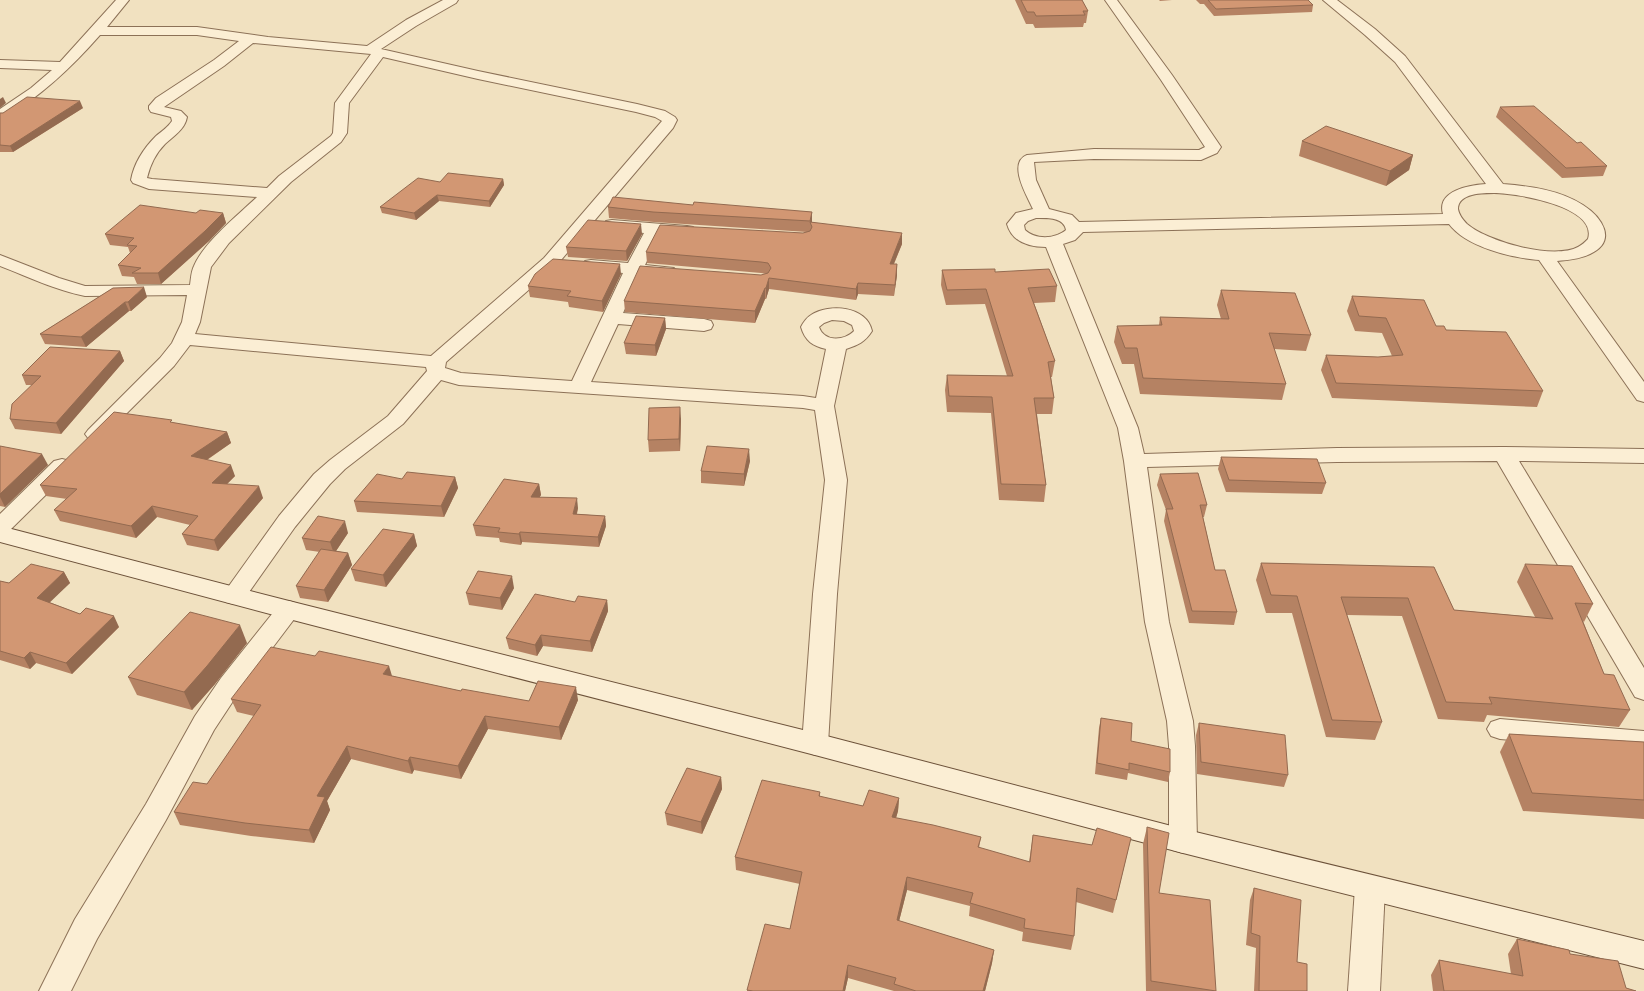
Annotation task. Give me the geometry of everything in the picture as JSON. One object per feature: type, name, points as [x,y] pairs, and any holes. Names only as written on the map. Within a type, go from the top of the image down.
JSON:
[{"type":"street","points":[[0,115],[34,93],[52,78],[97,31],[123,0]]},
{"type":"street","points":[[0,527],[167,362],[184,339],[191,322],[202,267],[207,258],[223,239],[294,170],[336,139],[340,133],[342,104],[375,51],[411,24],[452,0]]},
{"type":"street","points":[[1043,213],[1025,168],[1028,160],[1032,158],[1094,154],[1190,156],[1201,155],[1212,150],[1213,147],[1167,78],[1141,44],[1111,0]]},
{"type":"street","points":[[1330,0],[1370,32],[1400,59],[1498,188]]},
{"type":"street","points":[[97,31],[197,31],[375,51],[478,75],[637,108],[666,116],[670,120],[668,125],[550,262],[436,367],[398,418],[388,427],[339,462],[322,479],[298,506],[234,596]]},
{"type":"street","points":[[251,38],[219,63],[161,101],[156,106],[156,109],[176,114],[180,117],[180,120],[151,152],[140,173],[139,180],[149,184],[270,193]]},
{"type":"street","points":[[0,64],[64,66]]},
{"type":"street","points":[[0,77],[52,78]]},
{"type":"street","points":[[1498,188],[1526,191],[1566,203],[1586,215],[1596,228],[1598,235],[1592,246],[1584,250],[1563,255],[1544,255],[1519,252],[1490,244],[1467,232],[1453,219],[1450,213],[1450,207],[1452,201],[1457,196],[1474,190],[1498,188]]},
{"type":"street","points":[[1043,213],[1063,217],[1071,222],[1075,227],[1075,232],[1071,237],[1063,241],[1053,242],[1028,239],[1022,236],[1015,228],[1017,220],[1022,217],[1043,213]]},
{"type":"street","points":[[1075,227],[1453,219]]},
{"type":"street","points":[[584,222],[654,229],[702,231]]},
{"type":"street","points":[[579,386],[612,318],[633,269],[654,229]]},
{"type":"street","points":[[1053,242],[1128,428],[1135,461],[1157,622],[1180,721],[1182,746],[1183,841]]},
{"type":"street","points":[[1544,255],[1644,396]]},
{"type":"street","points":[[0,260],[50,281],[85,291],[197,290]]},
{"type":"street","points":[[550,262],[686,273]]},
{"type":"street","points":[[612,318],[704,325]]},
{"type":"street","points":[[184,339],[436,367],[459,379],[803,402],[824,406]]},
{"type":"street","points":[[815,744],[825,594],[836,480],[824,406],[837,344]]},
{"type":"street","points":[[1135,461],[1337,455],[1504,454],[1644,456]]},
{"type":"street","points":[[1504,454],[1644,690]]},
{"type":"street","points":[[0,534],[234,596],[815,744],[1183,841],[1644,955]]},
{"type":"street","points":[[55,991],[86,929],[156,812],[204,723],[230,685],[289,610]]},
{"type":"street","points":[[1500,729],[1644,741]]},
{"type":"street","points":[[1364,991],[1370,888]]},
{"type":"building","points":[[1021,0],[1082,0],[1088,11],[1083,11],[1085,15],[1036,16],[1034,12],[1027,12]]},
{"type":"building","points":[[1208,0],[1308,0],[1313,5],[1216,9]]},
{"type":"building","points":[[27,97],[80,101],[10,146],[0,145],[0,113],[3,113]]},
{"type":"building","points":[[1534,106],[1577,143],[1581,142],[1607,166],[1566,168],[1500,107]]},
{"type":"building","points":[[1326,126],[1413,155],[1390,171],[1302,141]]},
{"type":"building","points":[[448,173],[503,179],[489,201],[437,195],[414,213],[380,207],[418,178],[440,182]]},
{"type":"building","points":[[613,197],[693,205],[694,202],[812,212],[810,221],[653,212],[608,207]]},
{"type":"building","points":[[140,205],[196,213],[200,210],[223,213],[158,273],[132,273],[141,268],[118,265],[137,246],[127,245],[134,238],[105,234]]},
{"type":"building","points":[[588,220],[641,224],[626,251],[566,247]]},
{"type":"building","points":[[810,222],[902,233],[890,264],[897,264],[895,285],[858,283],[856,289],[769,278],[755,311],[624,301],[640,266],[761,275],[768,273],[771,268],[768,263],[761,262],[646,252],[660,225],[803,233],[810,231],[812,227]]},
{"type":"building","points":[[553,259],[620,264],[602,301],[567,296],[571,291],[528,286],[535,274]]},
{"type":"building","points":[[995,269],[995,272],[1049,269],[1057,286],[1028,288],[1055,361],[1048,362],[1054,398],[1034,398],[1046,485],[1001,484],[992,397],[949,396],[947,375],[1013,376],[986,289],[947,290],[942,270]]},
{"type":"building","points":[[144,287],[128,302],[125,302],[81,337],[40,334],[113,288]]},
{"type":"building","points":[[1221,290],[1295,293],[1311,335],[1269,333],[1286,384],[1143,378],[1137,348],[1125,348],[1117,326],[1162,325],[1160,317],[1229,319]]},
{"type":"building","points":[[1352,296],[1424,300],[1436,326],[1444,326],[1446,330],[1506,332],[1543,391],[1336,383],[1326,355],[1378,357],[1403,355],[1386,318],[1359,316]]},
{"type":"building","points":[[636,316],[665,318],[655,345],[624,343]]},
{"type":"building","points":[[50,347],[120,351],[56,423],[10,419],[12,404],[41,376],[22,375]]},
{"type":"building","points":[[680,407],[679,439],[648,440],[649,408]]},
{"type":"building","points":[[114,412],[172,420],[170,422],[227,432],[191,456],[231,465],[212,483],[259,486],[214,540],[182,534],[198,516],[152,506],[131,526],[54,510],[77,489],[40,485]]},
{"type":"building","points":[[0,446],[42,454],[0,494]]},
{"type":"building","points":[[707,446],[749,449],[744,474],[701,471]]},
{"type":"building","points":[[1221,457],[1317,459],[1326,483],[1229,480]]},
{"type":"building","points":[[407,472],[455,477],[441,506],[354,501],[377,474],[402,479]]},
{"type":"building","points":[[1198,473],[1207,505],[1200,505],[1215,570],[1225,570],[1237,612],[1192,611],[1166,509],[1173,509],[1160,474]]},
{"type":"building","points":[[504,479],[539,484],[531,497],[577,498],[573,514],[605,516],[598,537],[498,532],[500,528],[473,525]]},
{"type":"building","points":[[318,516],[345,521],[330,542],[302,538]]},
{"type":"building","points":[[383,529],[414,534],[383,575],[351,569]]},
{"type":"building","points":[[321,549],[348,553],[324,590],[296,586]]},
{"type":"building","points":[[1261,563],[1434,567],[1454,610],[1553,619],[1525,564],[1572,566],[1593,604],[1575,603],[1604,674],[1614,675],[1630,710],[1489,697],[1492,704],[1446,702],[1408,598],[1341,597],[1382,722],[1332,720],[1297,596],[1271,595]]},
{"type":"building","points":[[31,564],[64,572],[37,598],[80,614],[86,608],[114,616],[66,663],[30,652],[24,658],[0,651],[0,581],[9,583]]},
{"type":"building","points":[[478,571],[512,576],[500,598],[466,593]]},
{"type":"building","points":[[535,594],[575,602],[578,596],[607,600],[590,641],[541,635],[535,645],[506,638]]},
{"type":"building","points":[[190,612],[240,625],[184,692],[128,677]]},
{"type":"building","points":[[271,647],[315,656],[319,651],[389,666],[383,674],[461,691],[462,689],[529,701],[538,681],[576,687],[559,727],[485,716],[458,766],[410,757],[408,761],[347,746],[317,796],[325,797],[309,830],[245,823],[174,812],[193,782],[207,784],[261,705],[231,699]]},
{"type":"building","points":[[1101,718],[1132,723],[1131,741],[1170,749],[1170,772],[1129,763],[1129,770],[1097,763]]},
{"type":"building","points":[[1199,723],[1285,735],[1288,775],[1201,762]]},
{"type":"building","points":[[1509,734],[1644,742],[1644,800],[1532,793]]},
{"type":"building","points":[[687,768],[721,777],[701,822],[665,813]]},
{"type":"building","points":[[762,780],[820,792],[819,796],[863,806],[869,790],[899,798],[892,817],[981,837],[978,847],[1030,862],[1033,835],[1092,845],[1097,828],[1131,838],[1116,900],[1077,888],[1074,936],[1024,928],[1025,919],[970,903],[973,893],[907,877],[897,920],[994,950],[983,991],[916,991],[894,984],[896,978],[848,965],[843,991],[747,990],[765,924],[790,929],[802,872],[735,857]]},
{"type":"building","points":[[1147,827],[1169,833],[1159,893],[1210,900],[1216,991],[1151,981]]},
{"type":"building","points":[[1254,888],[1301,900],[1297,962],[1307,964],[1307,991],[1259,991],[1260,936],[1251,933]]},
{"type":"building","points":[[1517,939],[1569,950],[1570,954],[1618,961],[1626,988],[1636,991],[1444,991],[1439,960],[1523,976]]}]
